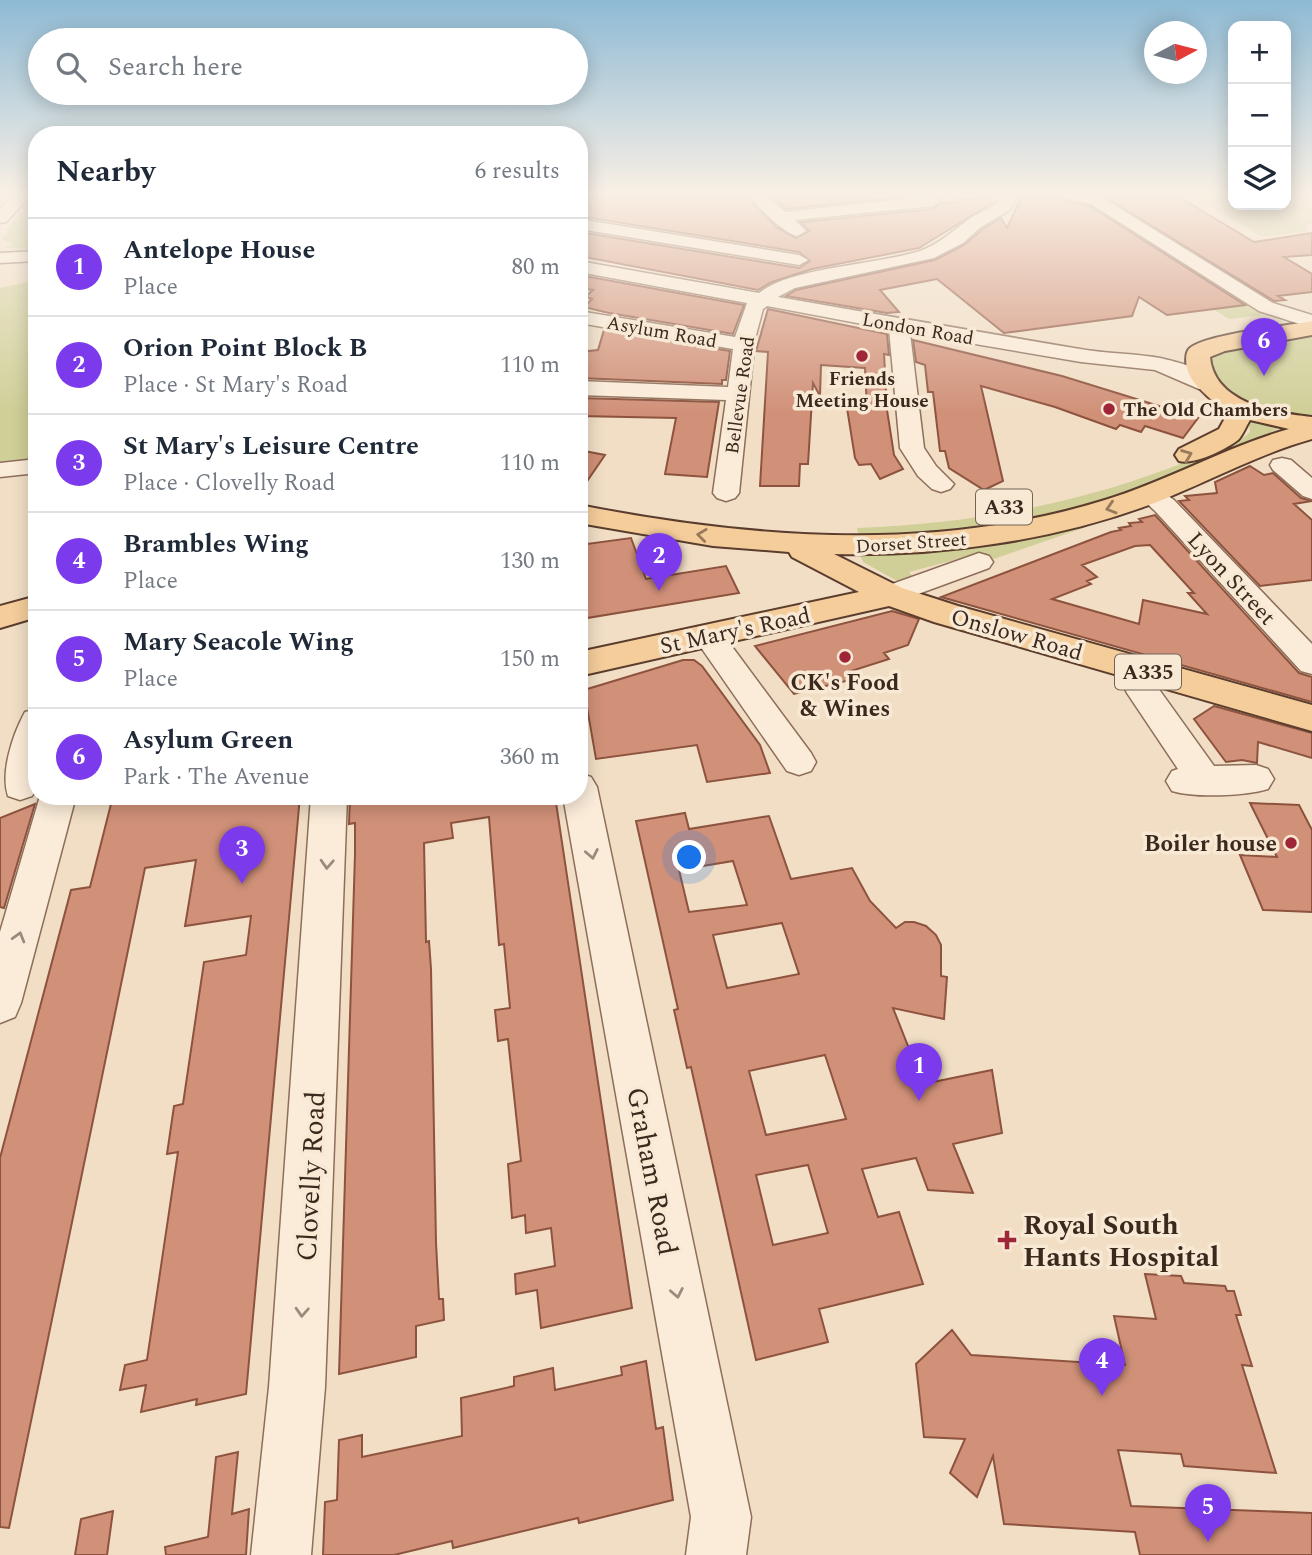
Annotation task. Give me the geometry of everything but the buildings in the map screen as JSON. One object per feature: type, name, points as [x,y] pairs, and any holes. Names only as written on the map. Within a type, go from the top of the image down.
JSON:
[{"type":"main road","points":[[1312,328],[1220,345],[1198,353],[1198,366],[1219,394],[1273,420],[1312,425]]},
{"type":"main road","name":"Dorset Street","points":[[588,497],[656,509],[730,505],[882,519],[969,512],[1055,497],[1132,476],[1211,445],[1234,428],[1237,421],[1219,394]]},
{"type":"main road","name":"Dorset Street","points":[[588,516],[634,526],[794,545],[897,545],[980,537],[1072,519],[1150,495],[1268,444],[1312,430]]},
{"type":"main road","name":"Onslow Road","points":[[730,505],[794,545],[891,595],[946,614],[1312,718]]},
{"type":"main road","name":"St Mary's Road","points":[[588,662],[891,595]]},
{"type":"main road","points":[[0,617],[28,609]]},
{"type":"main road","points":[[0,638],[28,634]]},
{"type":"street","points":[[804,267],[816,277]]},
{"type":"street","points":[[761,300],[789,284],[874,267]]},
{"type":"street","points":[[1202,267],[1266,307],[1312,322]]},
{"type":"street","name":"London Road","points":[[588,268],[988,341],[1081,356],[1157,364],[1180,371],[1219,394]]},
{"type":"street","name":"Bellevue Road","points":[[730,505],[744,345],[754,307],[761,300]]},
{"type":"street","name":"Asylum Road","points":[[588,319],[744,345]]},
{"type":"street","points":[[899,325],[912,449],[926,471],[941,484]]},
{"type":"street","name":"London Road","points":[[1050,349],[1077,348],[1172,356],[1198,353]]},
{"type":"street","points":[[1050,349],[1064,363],[1126,382]]},
{"type":"street","points":[[1157,387],[1219,394]]},
{"type":"street","points":[[588,388],[739,394]]},
{"type":"street","points":[[1282,465],[1312,491]]},
{"type":"street","points":[[5,470],[28,469]]},
{"type":"street","name":"Lyon Street","points":[[1150,495],[1166,506],[1312,663]]},
{"type":"street","points":[[891,595],[979,562]]},
{"type":"street","points":[[708,636],[799,762]]},
{"type":"street","points":[[1131,667],[1138,685],[1194,780],[1256,779]]},
{"type":"street","points":[[19,787],[28,746]]},
{"type":"street","points":[[0,1003],[55,805]]},
{"type":"street","name":"Clovelly Road","points":[[281,1555],[298,1387],[329,805]]},
{"type":"street","name":"Graham Road","points":[[582,805],[720,1517],[715,1555]]},
{"type":"street","points":[[688,1555],[702,1552],[715,1555]]},
{"type":"shaded area","points":[[1145,267],[1188,267],[1264,315],[1229,319]]},
{"type":"shaded area","points":[[28,282],[28,461],[0,463],[0,288]]},
{"type":"shaded area","points":[[1312,333],[1312,418],[1281,415],[1250,404],[1224,385],[1209,358],[1215,353]]},
{"type":"shaded area","points":[[1248,418],[1280,428],[1175,476],[1121,497],[1040,519],[989,527],[859,538],[857,528],[938,522],[1016,511],[1131,482],[1208,454],[1244,437],[1250,432]]},
{"type":"shaded area","points":[[1083,525],[1086,527],[991,560],[981,553],[909,572],[913,577],[899,582],[863,562],[859,553]]},
{"type":"place","name":"Friends Meeting House","points":[[862,356]]},
{"type":"place","name":"Asylum Green","points":[[1264,376]]},
{"type":"place","name":"The Old Chambers","points":[[1109,409]]},
{"type":"place","name":"Orion Point Block B","points":[[659,591]]},
{"type":"place","name":"CK's Food & Wines","points":[[845,657]]},
{"type":"place","name":"Boiler house","points":[[1291,843]]},
{"type":"place","name":"St Mary's Leisure Centre","points":[[242,884]]},
{"type":"place","name":"Antelope House","points":[[919,1101]]},
{"type":"place","name":"Royal South Hants Hospital","points":[[1007,1240]]},
{"type":"place","name":"Brambles Wing","points":[[1102,1396]]},
{"type":"place","name":"Mary Seacole Wing","points":[[1208,1542]]}]
